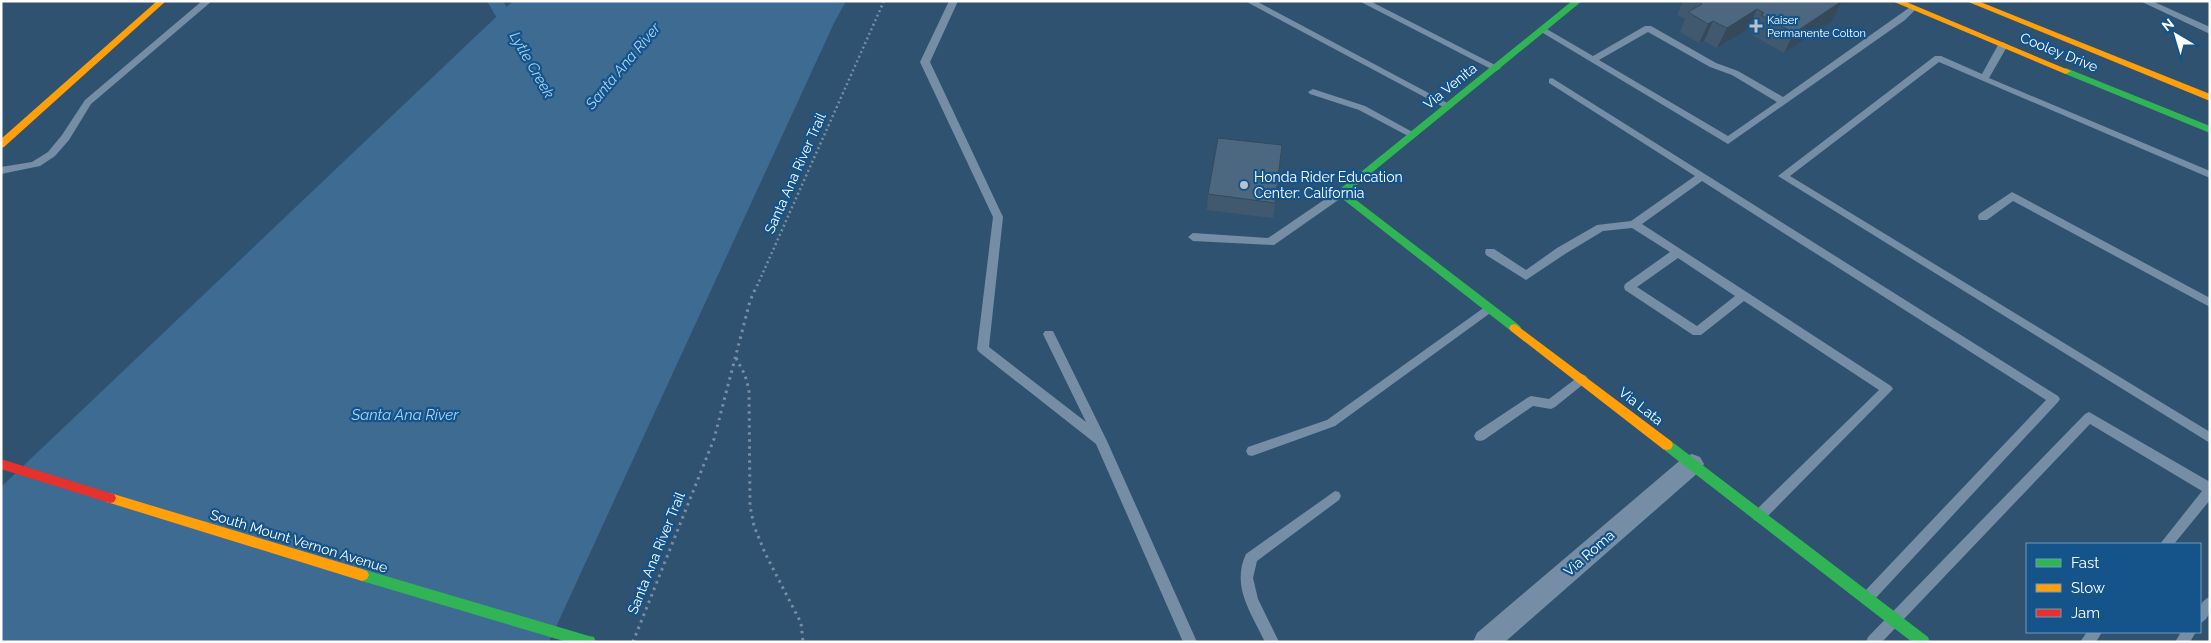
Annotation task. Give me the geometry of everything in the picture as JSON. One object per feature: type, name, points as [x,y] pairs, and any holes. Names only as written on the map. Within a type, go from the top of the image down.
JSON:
[{"type":"street","points":[[1,145],[162,1]]},
{"type":"street","name":"Via Venita","points":[[1340,193],[1578,1]]},
{"type":"street","name":"Cooley Drive","points":[[1896,1],[2210,130]]},
{"type":"street","name":"Cooley Drive","points":[[1970,1],[2210,98]]},
{"type":"street","name":"Via Lata","points":[[1340,193],[1923,642]]},
{"type":"street","name":"South Mount Vernon Avenue","points":[[1,464],[230,536],[589,642]]},
{"type":"street","name":"Via Roma","points":[[1486,642],[1692,464]]},
{"type":"lane","points":[[1,170],[38,164],[50,157],[65,138],[88,102],[208,1]]},
{"type":"lane","points":[[954,1],[925,62],[998,217],[982,349],[1101,441]]},
{"type":"lane","points":[[1249,1],[1448,106]]},
{"type":"lane","points":[[1363,1],[1496,68]]},
{"type":"lane","points":[[2144,1],[2210,31]]},
{"type":"lane","points":[[1542,30],[1728,141],[1902,18],[1913,8]]},
{"type":"lane","points":[[1593,60],[1648,28],[1714,65],[1735,73],[1784,102]]},
{"type":"lane","points":[[1984,79],[2003,45]]},
{"type":"lane","points":[[2210,175],[1938,58],[1783,176],[2210,438]]},
{"type":"lane","points":[[1552,81],[2054,399],[1867,599]]},
{"type":"lane","points":[[1313,92],[1362,108],[1413,135]]},
{"type":"lane","points":[[1490,252],[1526,276],[1561,251],[1601,228],[1634,224],[1702,176]]},
{"type":"lane","points":[[1193,237],[1270,242],[1340,193]]},
{"type":"lane","points":[[1982,217],[2012,196],[2210,303]]},
{"type":"lane","points":[[1634,224],[1887,389],[1759,516]]},
{"type":"lane","points":[[1678,252],[1629,287],[1697,332],[1744,295]]},
{"type":"lane","points":[[1252,451],[1331,423],[1489,308]]},
{"type":"lane","points":[[1050,334],[1101,441],[1190,642]]},
{"type":"lane","points":[[1480,436],[1531,401],[1551,404],[1582,379]]},
{"type":"lane","points":[[1873,642],[2088,417],[2210,490],[2167,543]]},
{"type":"lane","points":[[1272,642],[1251,600],[1246,578],[1252,558],[1335,496]]},
{"type":"lane","points":[[2201,616],[2210,603]]},
{"type":"path","name":"Santa Ana River Trail","points":[[633,642],[714,438],[750,301],[884,1]]},
{"type":"path","points":[[736,358],[745,374],[749,390],[750,506],[754,526],[765,553],[801,623],[803,642]]},
{"type":"water","name":"Santa Ana River","points":[[513,1],[846,1],[834,23],[549,642],[1,642],[1,487]]},
{"type":"building","points":[[1697,1],[1842,1],[1794,33],[1761,15],[1764,13],[1757,9],[1727,28],[1713,21],[1708,24],[1688,12],[1702,4]]},
{"type":"building","name":"Honda Rider Education Center: California","points":[[1218,138],[1282,145],[1275,203],[1208,194]]},
{"type":"waterway","name":"Lytle Creek","points":[[495,1],[514,34]]},
{"type":"traffic: fast","points":[[1515,328],[1340,193],[1578,1]]},
{"type":"traffic: fast","points":[[2066,71],[2210,130]]},
{"type":"traffic: fast","points":[[1667,445],[1923,642]]},
{"type":"traffic: fast","points":[[362,575],[589,642]]},
{"type":"traffic: slow","points":[[1,145],[162,1]]},
{"type":"traffic: slow","points":[[1896,1],[2066,71]]},
{"type":"traffic: slow","points":[[1970,1],[2210,98]]},
{"type":"traffic: slow","points":[[1515,328],[1667,445]]},
{"type":"traffic: slow","points":[[110,498],[362,575]]},
{"type":"traffic: jam","points":[[1,464],[110,498]]},
{"type":"place","name":"Kaiser Permanente Colton","points":[[1756,26]]},
{"type":"place","name":"Honda Rider Education Center: California","points":[[1244,185]]}]
